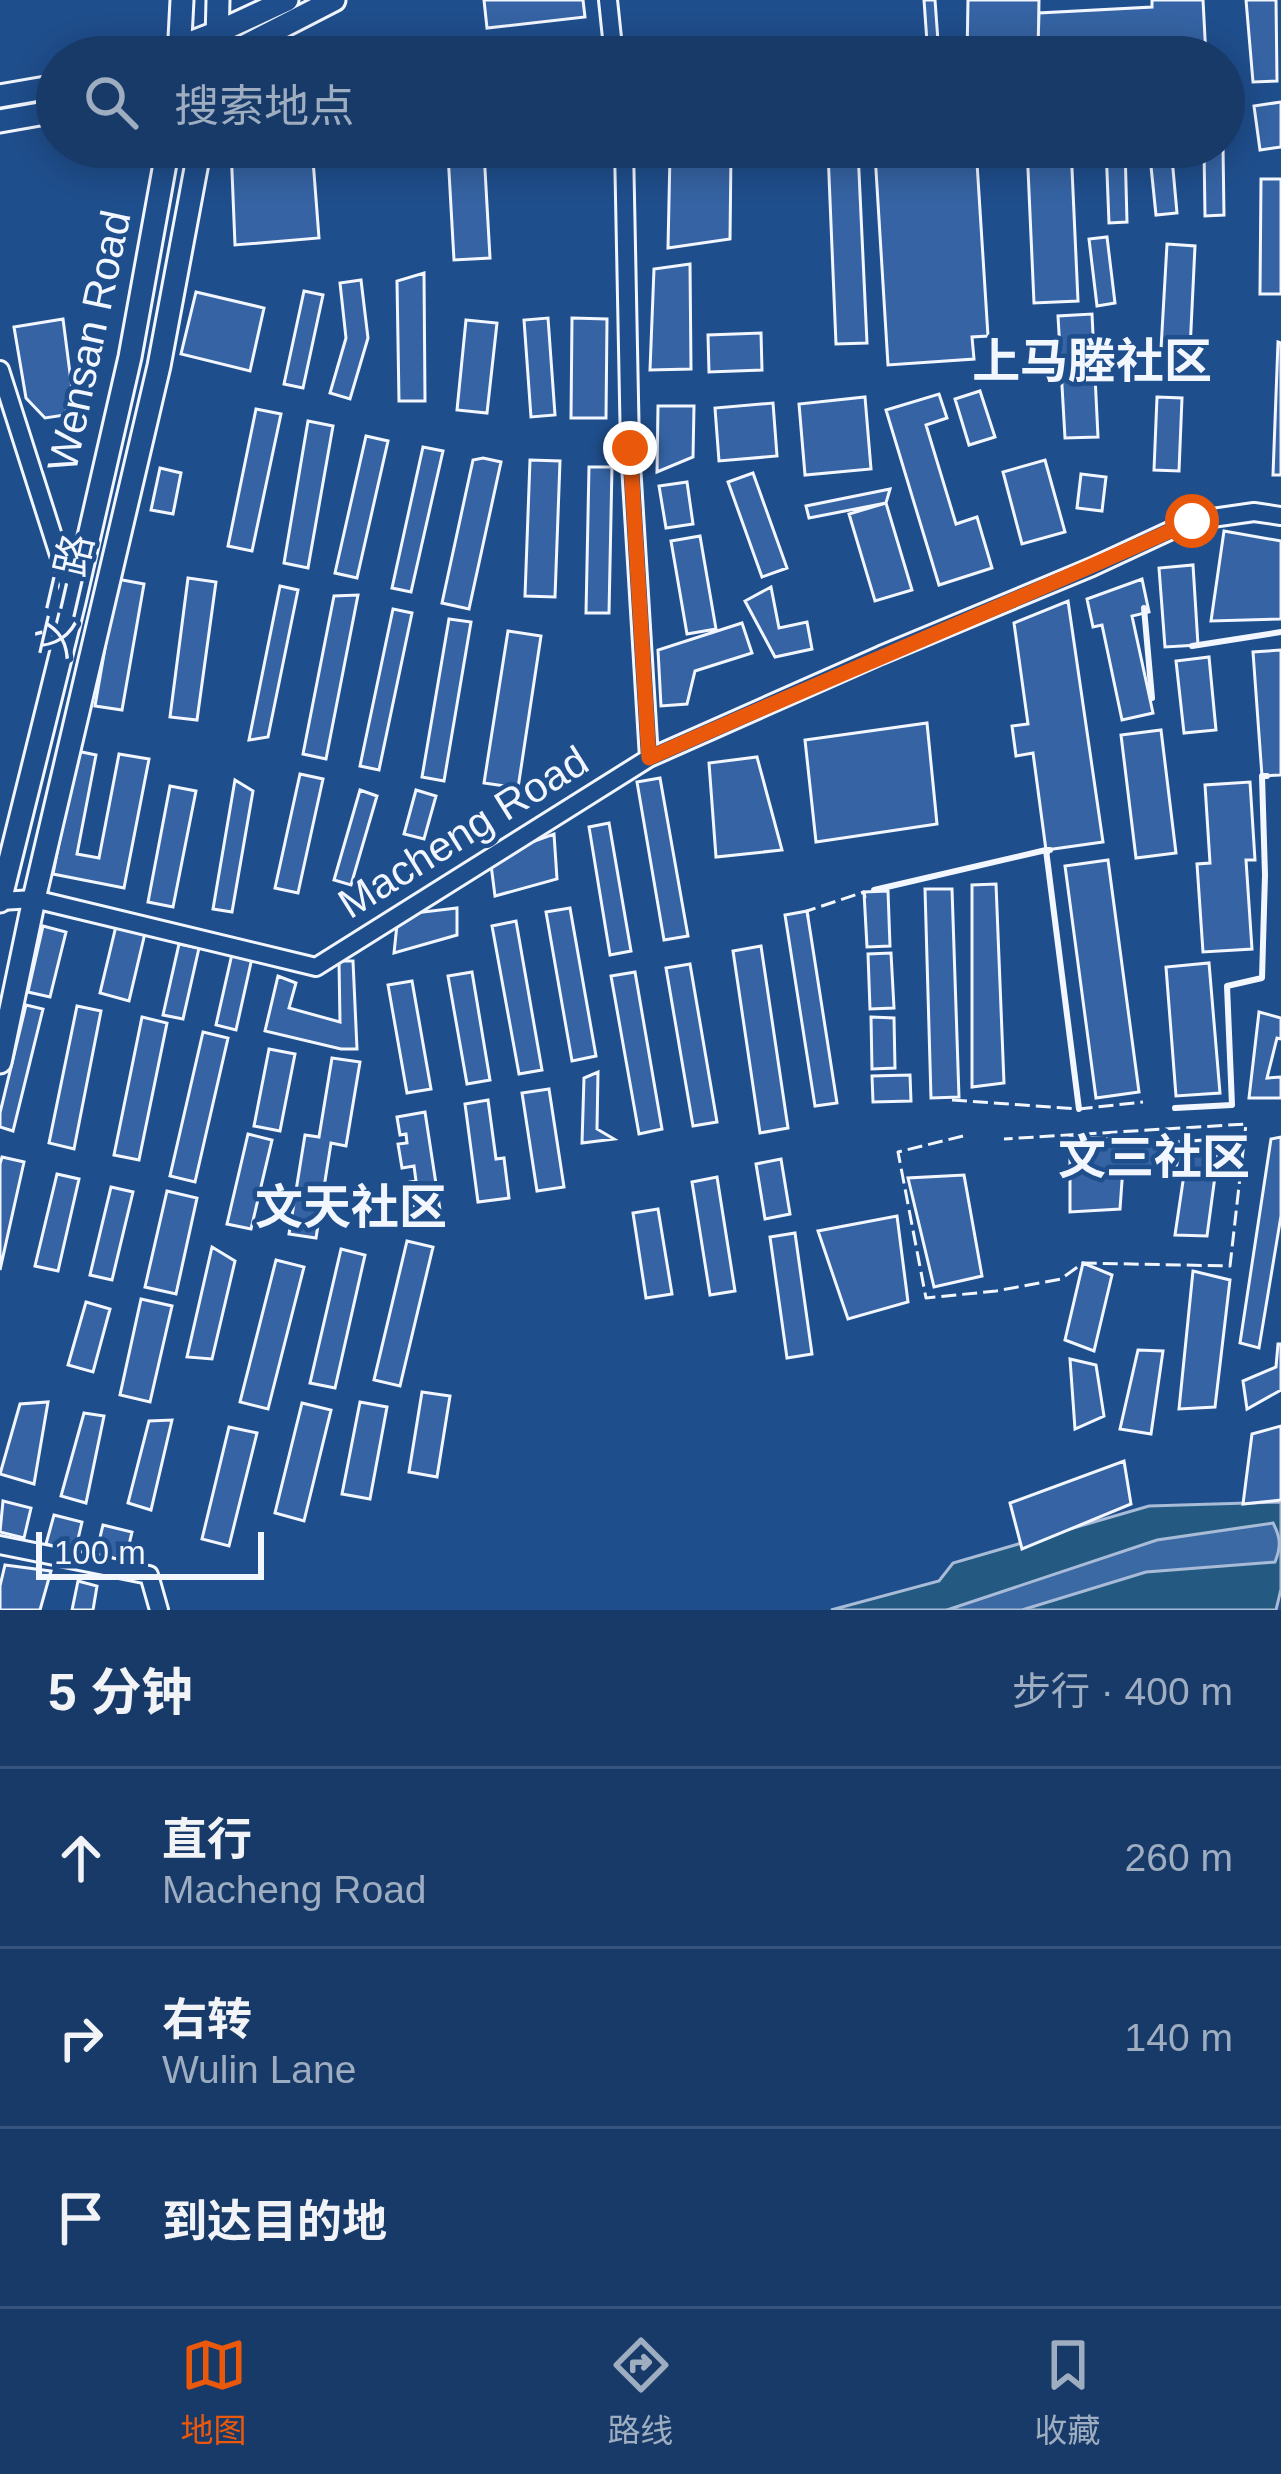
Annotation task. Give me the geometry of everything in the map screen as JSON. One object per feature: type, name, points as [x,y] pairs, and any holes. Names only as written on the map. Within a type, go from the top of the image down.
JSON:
[{"type":"main road","points":[[180,36],[182,0]]},
{"type":"main road","points":[[218,0],[218,36]]},
{"type":"main road","points":[[211,36],[287,0]]},
{"type":"main road","points":[[262,36],[334,0]]},
{"type":"main road","points":[[0,96],[36,90]]},
{"type":"main road","points":[[0,122],[36,114]]},
{"type":"main road","name":"Wensan Road","points":[[0,901],[130,358],[164,168]]},
{"type":"main road","name":"文三路","points":[[0,1062],[159,366],[196,168]]},
{"type":"street","points":[[608,0],[612,36]]},
{"type":"street","points":[[624,168],[630,448],[649,758]]},
{"type":"street","points":[[0,370],[74,602]]},
{"type":"street","name":"Macheng Road","points":[[0,901],[34,898],[316,967],[649,758],[1192,521],[1254,512],[1281,516]]},
{"type":"street","points":[[0,1545],[149,1575],[159,1610]]},
{"type":"shaded area","points":[[1281,1502],[1281,1589],[1276,1610],[831,1610],[939,1581],[953,1563],[1149,1506]]},
{"type":"shaded area","points":[[1273,1523],[1279,1543],[1275,1562],[1146,1572],[1022,1610],[947,1610],[1157,1540]]},
{"type":"building","points":[[484,0],[583,0],[585,17],[487,28]]},
{"type":"building","points":[[924,0],[935,0],[938,36],[927,36]]},
{"type":"building","points":[[968,0],[1039,0],[1038,36],[967,36]]},
{"type":"building","points":[[1152,0],[1203,0],[1205,36],[1038,36],[1039,13],[1152,7]]},
{"type":"building","points":[[1246,0],[1276,0],[1277,81],[1253,82]]},
{"type":"building","points":[[1281,102],[1281,147],[1260,150],[1254,106]]},
{"type":"building","points":[[232,168],[314,168],[319,238],[235,245]]},
{"type":"building","points":[[449,168],[485,168],[490,258],[454,260]]},
{"type":"building","points":[[670,168],[731,168],[730,239],[668,248]]},
{"type":"building","points":[[829,168],[859,168],[867,343],[836,344]]},
{"type":"building","points":[[876,168],[977,168],[988,336],[972,337],[974,359],[888,365]]},
{"type":"building","points":[[1028,168],[1072,168],[1078,301],[1034,303]]},
{"type":"building","points":[[1107,168],[1126,168],[1127,222],[1109,223]]},
{"type":"building","points":[[1151,168],[1173,168],[1177,213],[1156,215]]},
{"type":"building","points":[[1204,168],[1223,168],[1224,215],[1205,216]]},
{"type":"building","points":[[1261,179],[1281,179],[1281,294],[1260,294]]},
{"type":"building","points":[[1107,237],[1115,303],[1097,306],[1089,239]]},
{"type":"building","points":[[1167,244],[1195,246],[1190,350],[1161,349]]},
{"type":"building","points":[[690,264],[691,369],[650,370],[654,269]]},
{"type":"building","points":[[424,273],[425,401],[399,401],[397,281]]},
{"type":"building","points":[[361,280],[368,338],[350,399],[330,393],[346,338],[340,283]]},
{"type":"building","points":[[304,291],[323,295],[303,388],[284,384]]},
{"type":"building","points":[[196,292],[264,308],[250,371],[181,354]]},
{"type":"building","points":[[1092,314],[1098,437],[1065,438],[1058,316]]},
{"type":"building","points":[[548,318],[555,415],[531,417],[524,320]]},
{"type":"building","points":[[572,318],[607,319],[606,418],[571,418]]},
{"type":"building","points":[[63,319],[72,389],[65,415],[45,418],[26,398],[14,327]]},
{"type":"building","points":[[466,320],[497,323],[487,413],[457,410]]},
{"type":"building","points":[[761,333],[762,370],[709,372],[708,335]]},
{"type":"building","points":[[1278,342],[1281,475],[1273,475]]},
{"type":"building","points":[[980,391],[995,437],[969,445],[955,399]]},
{"type":"building","points":[[939,394],[947,418],[926,425],[956,524],[977,517],[992,568],[939,585],[886,410]]},
{"type":"building","points":[[865,397],[871,469],[805,475],[799,404]]},
{"type":"building","points":[[1157,397],[1182,398],[1179,471],[1154,470]]},
{"type":"building","points":[[773,403],[777,456],[719,461],[715,408]]},
{"type":"building","points":[[658,406],[694,406],[693,457],[657,472]]},
{"type":"building","points":[[256,409],[281,414],[252,551],[228,546]]},
{"type":"building","points":[[308,421],[333,426],[308,568],[284,563]]},
{"type":"building","points":[[366,436],[388,441],[357,578],[335,573]]},
{"type":"building","points":[[423,447],[443,451],[411,592],[392,588]]},
{"type":"building","points":[[473,460],[501,462],[469,609],[442,603]]},
{"type":"building","points":[[530,460],[560,461],[555,597],[525,596]]},
{"type":"building","points":[[1045,460],[1065,532],[1022,544],[1003,472]]},
{"type":"building","points":[[589,467],[612,467],[609,613],[586,613]]},
{"type":"building","points":[[160,468],[181,473],[173,514],[151,510]]},
{"type":"building","points":[[753,473],[787,568],[762,577],[728,482]]},
{"type":"building","points":[[1081,474],[1106,477],[1102,511],[1077,508]]},
{"type":"building","points":[[687,482],[693,524],[666,528],[659,486]]},
{"type":"building","points":[[890,489],[886,503],[809,518],[806,506]]},
{"type":"building","points":[[886,503],[912,590],[875,601],[849,514]]},
{"type":"building","points":[[1224,531],[1281,541],[1281,619],[1211,621]]},
{"type":"building","points":[[700,536],[716,629],[687,634],[671,541]]},
{"type":"building","points":[[1193,565],[1198,645],[1165,647],[1159,568]]},
{"type":"building","points":[[188,578],[216,582],[197,720],[170,717]]},
{"type":"building","points":[[117,579],[144,584],[122,710],[95,706]]},
{"type":"building","points":[[1142,579],[1149,612],[1132,616],[1153,713],[1122,720],[1102,625],[1093,627],[1087,599]]},
{"type":"building","points":[[280,586],[298,590],[268,737],[249,740]]},
{"type":"building","points":[[771,587],[779,628],[807,622],[812,649],[775,657],[745,601]]},
{"type":"building","points":[[358,595],[326,759],[303,754],[334,596]]},
{"type":"building","points":[[1068,601],[1103,842],[1046,850],[1033,753],[1016,756],[1012,726],[1028,724],[1014,623]]},
{"type":"building","points":[[393,609],[412,613],[379,770],[360,766]]},
{"type":"building","points":[[449,619],[471,622],[444,781],[422,777]]},
{"type":"building","points":[[742,623],[752,653],[695,671],[687,704],[661,706],[658,650]]},
{"type":"building","points":[[508,631],[541,636],[518,788],[484,783]]},
{"type":"building","points":[[1281,650],[1281,775],[1262,776],[1253,652]]},
{"type":"building","points":[[1209,657],[1216,730],[1184,733],[1176,661]]},
{"type":"building","points":[[927,723],[937,824],[816,842],[805,740]]},
{"type":"building","points":[[1161,730],[1176,853],[1136,858],[1121,735]]},
{"type":"building","points":[[77,751],[96,755],[77,854],[99,858],[119,754],[149,759],[124,888],[53,874]]},
{"type":"building","points":[[757,757],[782,850],[716,857],[709,763]]},
{"type":"building","points":[[300,774],[323,779],[298,893],[275,888]]},
{"type":"building","points":[[660,778],[688,936],[664,940],[637,782]]},
{"type":"building","points":[[235,780],[253,791],[232,912],[213,909]]},
{"type":"building","points":[[1250,782],[1255,860],[1246,860],[1252,949],[1203,952],[1197,864],[1210,863],[1205,785]]},
{"type":"building","points":[[170,786],[196,791],[173,907],[148,902]]},
{"type":"building","points":[[360,790],[377,796],[351,885],[334,880]]},
{"type":"building","points":[[416,790],[436,796],[424,839],[404,834]]},
{"type":"building","points":[[609,823],[631,951],[610,955],[589,827]]},
{"type":"building","points":[[554,834],[557,879],[495,896],[490,857]]},
{"type":"building","points":[[1108,860],[1139,1092],[1096,1098],[1065,866]]},
{"type":"building","points":[[996,884],[1004,1083],[972,1087],[972,885]]},
{"type":"building","points":[[925,889],[952,889],[959,1097],[931,1098]]},
{"type":"building","points":[[888,891],[890,946],[867,947],[864,892]]},
{"type":"building","points":[[457,908],[457,935],[394,953],[398,915]]},
{"type":"building","points":[[570,908],[596,1056],[572,1061],[546,912]]},
{"type":"building","points":[[807,911],[837,1103],[815,1106],[785,915]]},
{"type":"building","points":[[516,921],[542,1070],[519,1074],[492,926]]},
{"type":"building","points":[[43,926],[66,932],[50,997],[28,992]]},
{"type":"building","points":[[116,926],[145,933],[129,1001],[100,993]]},
{"type":"building","points":[[179,944],[199,948],[183,1019],[163,1015]]},
{"type":"building","points":[[761,946],[788,1128],[760,1133],[733,951]]},
{"type":"building","points":[[891,953],[894,1008],[870,1009],[868,954]]},
{"type":"building","points":[[232,954],[252,958],[236,1030],[216,1025]]},
{"type":"building","points":[[339,961],[353,961],[357,1049],[265,1031],[278,976],[296,983],[289,1008],[340,1022]]},
{"type":"building","points":[[1209,963],[1220,1093],[1176,1096],[1166,967]]},
{"type":"building","points":[[690,964],[717,1122],[693,1126],[666,968]]},
{"type":"building","points":[[472,972],[490,1080],[467,1084],[448,976]]},
{"type":"building","points":[[635,972],[662,1129],[639,1134],[611,976]]},
{"type":"building","points":[[412,981],[431,1089],[407,1093],[388,985]]},
{"type":"building","points":[[26,1005],[43,1009],[13,1131],[0,1127],[0,1113]]},
{"type":"building","points":[[77,1006],[101,1011],[74,1149],[49,1143]]},
{"type":"building","points":[[1259,1012],[1281,1018],[1281,1039],[1277,1038],[1267,1078],[1281,1077],[1281,1098],[1249,1098]]},
{"type":"building","points":[[142,1017],[167,1023],[139,1160],[114,1155]]},
{"type":"building","points":[[871,1017],[894,1018],[895,1068],[872,1069]]},
{"type":"building","points":[[203,1032],[228,1038],[195,1182],[170,1176]]},
{"type":"building","points":[[269,1049],[295,1054],[280,1131],[254,1126]]},
{"type":"building","points":[[332,1058],[360,1062],[346,1146],[331,1143],[316,1238],[289,1234],[305,1135],[319,1137]]},
{"type":"building","points":[[598,1072],[597,1129],[614,1139],[582,1143],[584,1078]]},
{"type":"building","points":[[910,1075],[911,1101],[873,1102],[872,1076]]},
{"type":"building","points":[[549,1089],[564,1187],[537,1191],[522,1093]]},
{"type":"building","points":[[488,1100],[496,1159],[504,1158],[509,1198],[478,1202],[465,1104]]},
{"type":"building","points":[[425,1112],[440,1210],[422,1213],[421,1205],[408,1207],[405,1183],[416,1181],[414,1166],[402,1168],[398,1144],[407,1143],[406,1134],[400,1135],[397,1117]]},
{"type":"building","points":[[248,1134],[272,1140],[251,1229],[227,1224]]},
{"type":"building","points":[[1070,1137],[1183,1142],[1176,1167],[1123,1167],[1120,1209],[1070,1212]]},
{"type":"building","points":[[1281,1137],[1281,1216],[1259,1348],[1240,1343],[1271,1139]]},
{"type":"building","points":[[1220,1139],[1207,1236],[1175,1235],[1189,1141]]},
{"type":"building","points":[[2,1157],[24,1162],[0,1270],[0,1164]]},
{"type":"building","points":[[781,1159],[790,1214],[765,1219],[756,1164]]},
{"type":"building","points":[[57,1174],[79,1179],[58,1271],[35,1266]]},
{"type":"building","points":[[964,1175],[982,1276],[934,1287],[908,1178]]},
{"type":"building","points":[[717,1177],[735,1291],[710,1295],[692,1182]]},
{"type":"building","points":[[111,1187],[133,1192],[112,1280],[90,1275]]},
{"type":"building","points":[[167,1191],[197,1198],[176,1294],[145,1287]]},
{"type":"building","points":[[658,1209],[672,1294],[646,1298],[633,1213]]},
{"type":"building","points":[[897,1216],[908,1302],[848,1319],[818,1231]]},
{"type":"building","points":[[795,1233],[812,1354],[787,1358],[770,1237]]},
{"type":"building","points":[[407,1241],[433,1247],[400,1386],[374,1380]]},
{"type":"building","points":[[212,1247],[235,1261],[212,1359],[187,1357]]},
{"type":"building","points":[[341,1249],[365,1255],[335,1388],[310,1383]]},
{"type":"building","points":[[276,1260],[304,1267],[268,1409],[240,1402]]},
{"type":"building","points":[[1083,1263],[1112,1275],[1094,1351],[1065,1340]]},
{"type":"building","points":[[1193,1271],[1230,1280],[1215,1407],[1179,1409]]},
{"type":"building","points":[[141,1299],[172,1306],[150,1402],[120,1395]]},
{"type":"building","points":[[86,1302],[110,1309],[93,1372],[68,1365]]},
{"type":"building","points":[[1278,1344],[1281,1390],[1247,1409],[1243,1381],[1276,1367]]},
{"type":"building","points":[[1138,1350],[1163,1351],[1151,1434],[1120,1429]]},
{"type":"building","points":[[1070,1359],[1096,1365],[1104,1416],[1075,1429]]},
{"type":"building","points":[[422,1392],[450,1396],[437,1477],[409,1472]]},
{"type":"building","points":[[48,1402],[34,1484],[0,1474],[20,1404]]},
{"type":"building","points":[[360,1402],[387,1407],[370,1499],[342,1494]]},
{"type":"building","points":[[302,1403],[331,1410],[304,1521],[275,1513]]},
{"type":"building","points":[[84,1413],[104,1416],[86,1503],[61,1496]]},
{"type":"building","points":[[172,1420],[151,1510],[128,1503],[149,1421]]},
{"type":"building","points":[[1281,1426],[1281,1500],[1243,1504],[1252,1434]]},
{"type":"building","points":[[229,1427],[257,1433],[229,1546],[202,1539]]},
{"type":"building","points":[[1124,1461],[1131,1504],[1022,1549],[1010,1503]]},
{"type":"building","points":[[3,1501],[31,1508],[24,1538],[0,1532]]},
{"type":"building","points":[[54,1515],[82,1522],[75,1552],[46,1544]]},
{"type":"building","points":[[103,1525],[132,1532],[125,1561],[96,1554]]},
{"type":"building","points":[[5,1565],[51,1571],[40,1610],[0,1610]]},
{"type":"building","points":[[78,1581],[97,1586],[93,1610],[72,1610]]},
{"type":"fence","points":[[808,917],[807,911],[864,892],[865,898]]},
{"type":"fence","points":[[952,1100],[1079,1109],[1143,1102]]},
{"type":"fence","points":[[963,1136],[898,1152],[926,1298],[1061,1279],[1083,1263],[1230,1266],[1246,1124],[1004,1139]]},
{"type":"wall","points":[[1144,608],[1152,698]]},
{"type":"wall","points":[[1192,646],[1281,632]]},
{"type":"wall","points":[[1175,1108],[1232,1105],[1227,986],[1262,978],[1262,776],[1267,776]]},
{"type":"wall","points":[[1050,850],[1046,850],[1079,1109]]},
{"type":"wall","points":[[874,890],[1047,853]]},
{"type":"district","name":"上马塍社区","points":[[1092,361]]},
{"type":"district","name":"文三社区","points":[[1154,1157]]},
{"type":"district","name":"文天社区","points":[[351,1207]]},
{"type":"route","points":[[630,448],[649,758],[1192,521]]}]
